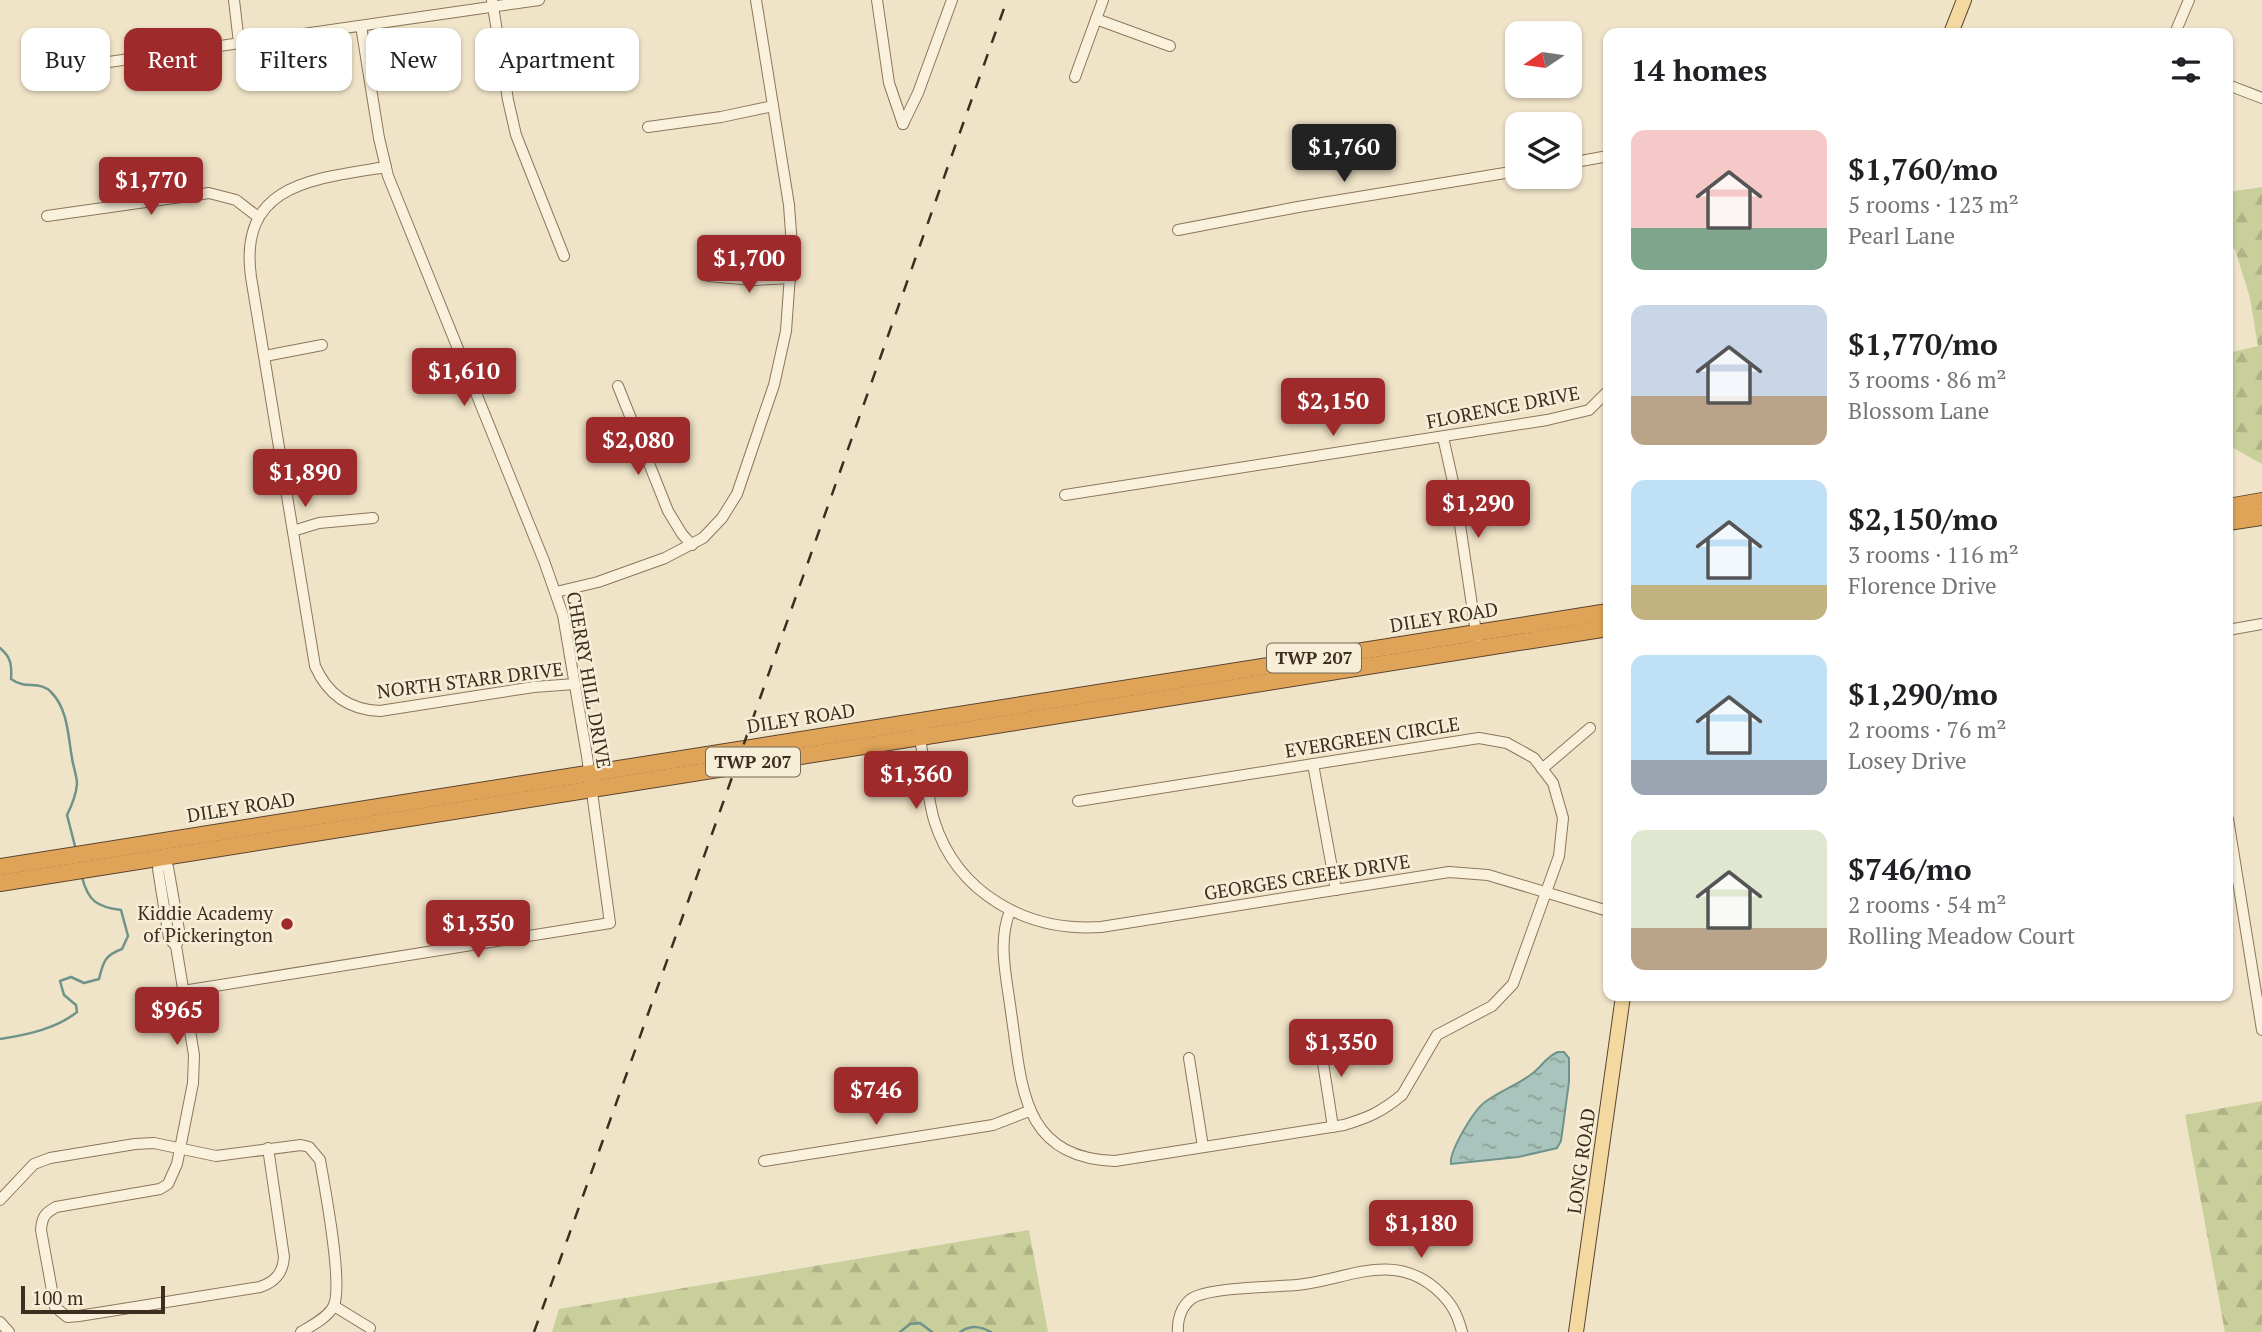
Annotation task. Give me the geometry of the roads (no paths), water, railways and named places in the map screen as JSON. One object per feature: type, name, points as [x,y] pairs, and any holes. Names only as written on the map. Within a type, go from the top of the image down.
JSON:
[{"type":"highway","points":[[2233,506],[2262,502]]},
{"type":"highway","points":[[2233,521],[2262,517]]},
{"type":"highway","name":"DILEY ROAD","points":[[1477,641],[1603,613]]},
{"type":"highway","name":"DILEY ROAD","points":[[0,867],[55,866],[160,853],[590,780],[1477,641],[1603,628]]},
{"type":"highway","name":"DILEY ROAD","points":[[0,883],[55,866]]},
{"type":"main road","points":[[1953,28],[1964,0]]},
{"type":"main road","name":"LONG ROAD","points":[[1576,1332],[1622,1001]]},
{"type":"street","points":[[234,0],[237,28]]},
{"type":"street","points":[[346,28],[493,3],[539,0]]},
{"type":"street","points":[[556,592],[598,582],[665,558],[692,545],[713,529],[737,494],[781,359],[791,278],[791,227],[756,0]]},
{"type":"street","points":[[877,0],[889,83],[903,124],[918,93],[952,0]]},
{"type":"street","points":[[1075,77],[1103,0]]},
{"type":"street","points":[[2177,28],[2189,0]]},
{"type":"street","points":[[493,3],[516,135],[564,256]]},
{"type":"street","points":[[1096,19],[1170,46]]},
{"type":"street","name":"CHERRY HILL DRIVE","points":[[183,991],[610,923],[563,615],[556,592],[398,206],[372,103],[360,26]]},
{"type":"street","points":[[110,62],[236,43]]},
{"type":"street","points":[[2233,87],[2262,98]]},
{"type":"street","points":[[648,127],[722,117],[773,106]]},
{"type":"street","points":[[1582,161],[1603,157]]},
{"type":"street","points":[[47,216],[209,193],[236,200],[258,217],[271,202],[298,186],[386,167]]},
{"type":"street","points":[[1178,230],[1505,173]]},
{"type":"street","name":"NORTH STARR DRIVE","points":[[258,217],[250,236],[249,264],[315,666],[329,691],[344,703],[366,711],[380,711],[534,687],[575,684]]},
{"type":"street","points":[[708,276],[791,278]]},
{"type":"street","points":[[265,356],[322,345]]},
{"type":"street","points":[[618,386],[668,511],[692,545]]},
{"type":"street","name":"FLORENCE DRIVE","points":[[1065,495],[1575,414],[1588,410],[1603,396]]},
{"type":"street","points":[[1443,437],[1455,491],[1477,641]]},
{"type":"street","points":[[293,531],[319,523],[373,518]]},
{"type":"street","points":[[2233,629],[2262,624]]},
{"type":"street","points":[[918,728],[935,822],[950,854],[968,879],[1010,911]]},
{"type":"street","points":[[1542,769],[1590,729]]},
{"type":"street","name":"EVERGREEN CIRCLE","points":[[1010,911],[1004,929],[1004,957],[1022,1085],[1029,1111],[1037,1125],[1058,1145],[1070,1152],[1098,1160],[1115,1161],[1333,1127],[1377,1114],[1402,1095],[1437,1035],[1492,1006],[1513,984],[1559,856],[1563,818],[1553,783],[1534,758],[1507,743],[1479,738],[1078,801]]},
{"type":"street","points":[[1313,764],[1336,890]]},
{"type":"street","points":[[2233,850],[2262,1030]]},
{"type":"street","points":[[160,853],[168,867],[178,922],[180,936],[176,946],[194,1055],[193,1083],[177,1164],[168,1184],[160,1189],[56,1207],[46,1212],[41,1230],[55,1307],[67,1317],[79,1316],[260,1287],[274,1280],[280,1273],[284,1257],[268,1148]]},
{"type":"street","name":"GEORGES CREEK DRIVE","points":[[1010,911],[1045,924],[1101,927],[1449,872],[1488,874],[1603,909]]},
{"type":"street","points":[[1319,1037],[1333,1127]]},
{"type":"street","points":[[1189,1058],[1203,1147]]},
{"type":"street","points":[[764,1161],[993,1125],[1029,1111]]},
{"type":"street","points":[[0,1200],[34,1164],[50,1158],[154,1143],[215,1156],[268,1148],[301,1145],[309,1147],[320,1160],[337,1275],[334,1306],[301,1332]]},
{"type":"street","points":[[1178,1332],[1178,1320],[1182,1310],[1197,1296],[1231,1289],[1298,1285],[1375,1268],[1410,1272],[1429,1283],[1450,1301],[1462,1332]]},
{"type":"street","points":[[334,1306],[370,1328]]},
{"type":"street","points":[[0,1322],[9,1332]]},
{"type":"water","points":[[1558,1052],[1564,1052],[1569,1058],[1569,1082],[1561,1141],[1557,1148],[1518,1157],[1451,1164],[1458,1141],[1480,1106],[1527,1077]]},
{"type":"waterway","points":[[0,648],[10,662],[11,679],[22,684],[46,688],[61,706],[77,781],[75,796],[67,815],[76,850]]},
{"type":"waterway","points":[[0,1039],[50,1027],[69,1018],[77,1012],[76,1005],[64,995],[60,981],[71,977],[84,983],[99,979],[106,960],[122,949],[128,936],[121,910],[100,905],[95,901],[87,892],[82,877]]},
{"type":"waterway","points":[[900,1332],[910,1324],[920,1323],[932,1332]]},
{"type":"waterway","points":[[960,1332],[976,1327],[991,1332]]},
{"type":"railway","points":[[534,1332],[1007,0]]},
{"type":"place","name":"Kiddie Academy of Pickerington","points":[[287,924]]}]
